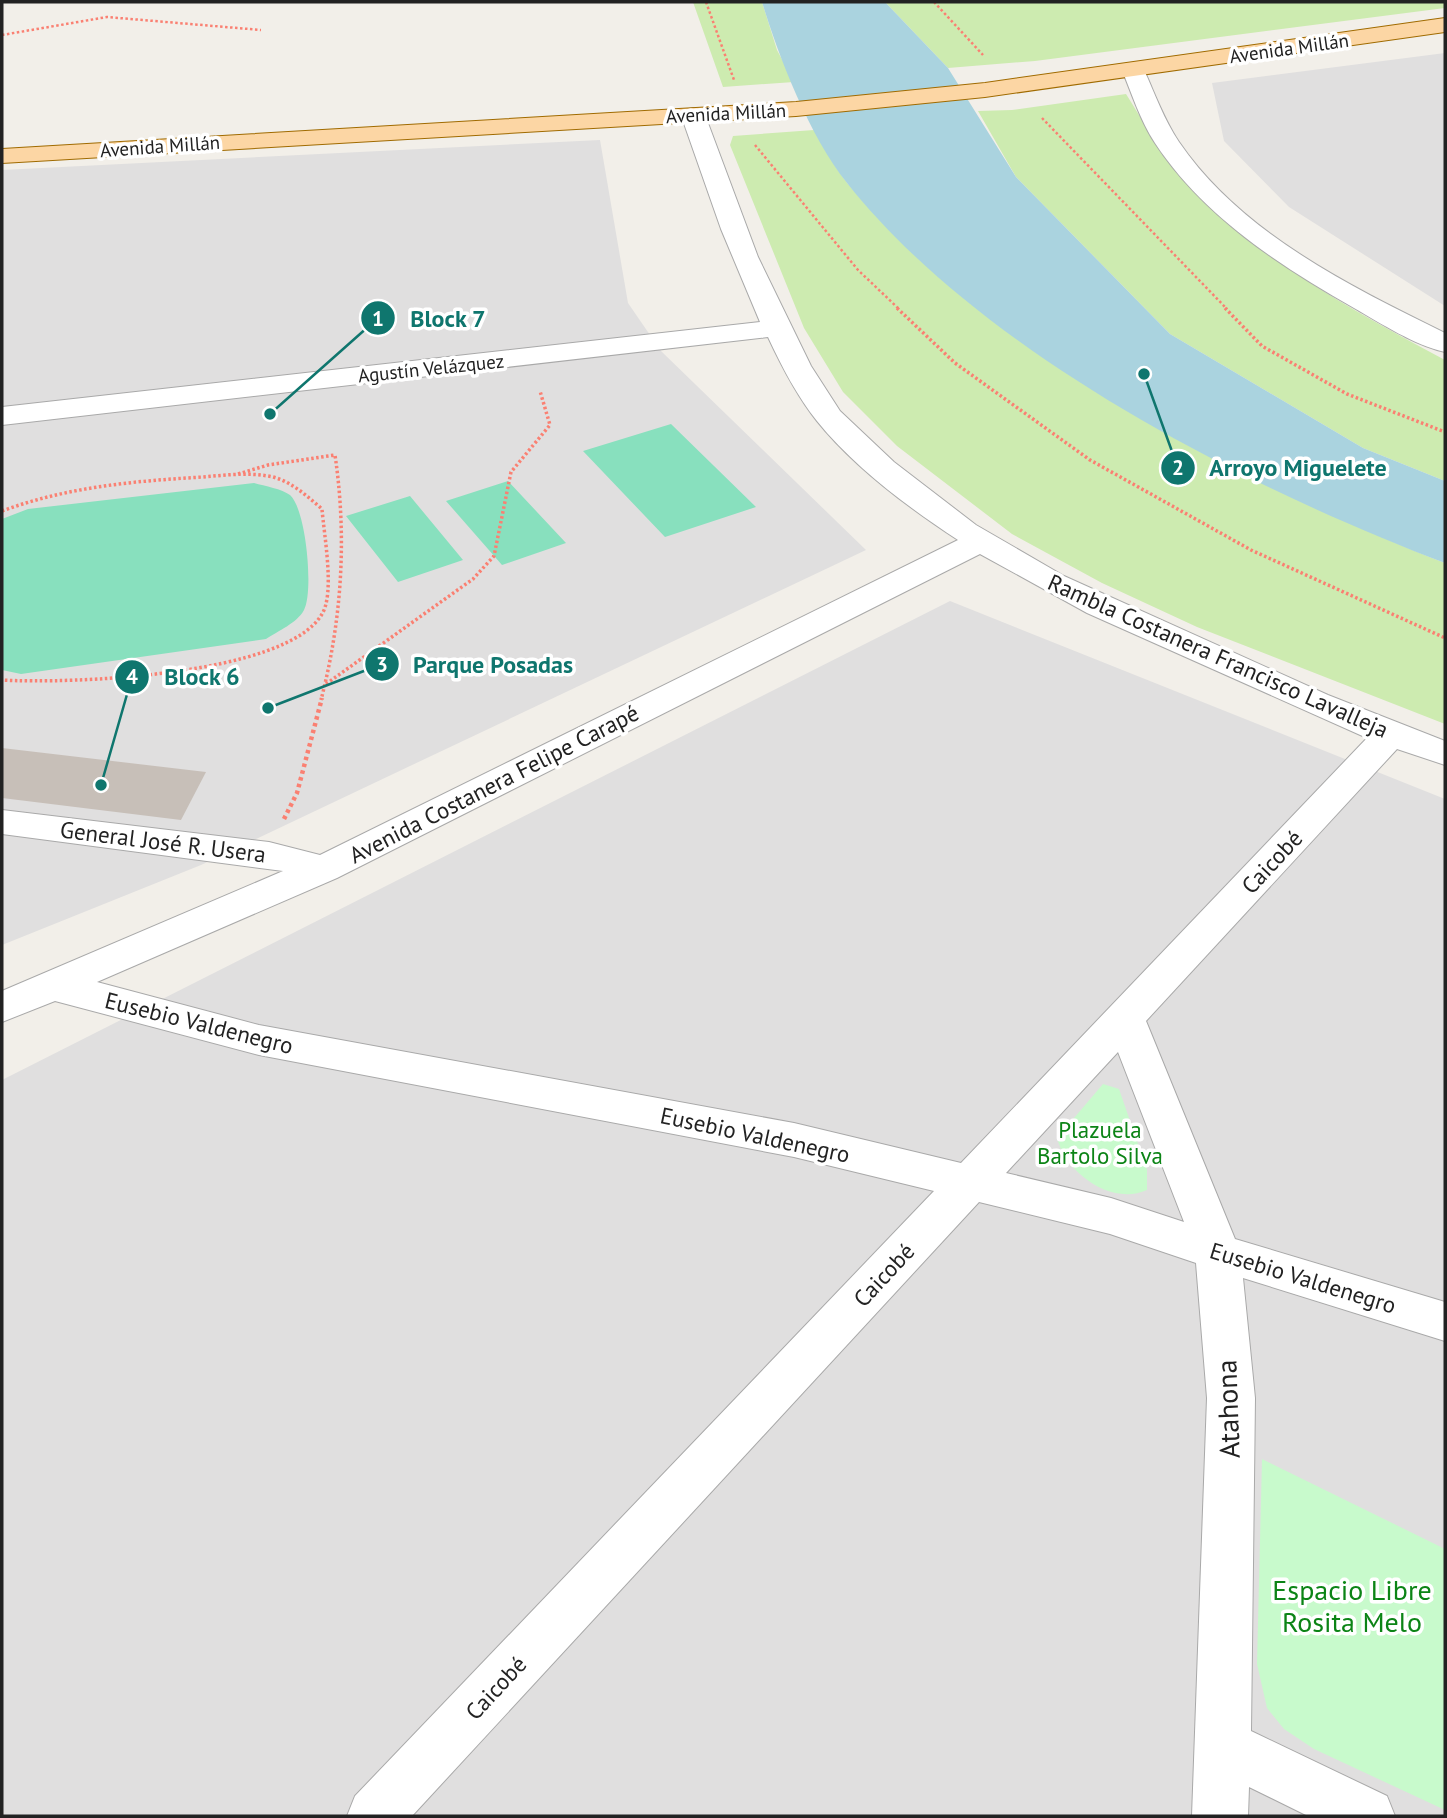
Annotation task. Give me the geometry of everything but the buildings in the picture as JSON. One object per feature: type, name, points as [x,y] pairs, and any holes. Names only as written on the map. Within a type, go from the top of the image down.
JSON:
[{"type":"main road","name":"Avenida Millán","points":[[2,156],[746,112],[985,90],[1445,25]]},
{"type":"street","points":[[1132,70],[1173,152],[1234,216],[1254,233],[1330,283],[1445,344]]},
{"type":"street","name":"Rambla Costanera Francisco Lavalleja","points":[[693,115],[726,212],[759,295],[823,409],[852,440],[916,497],[979,542],[1101,609],[1445,753]]},
{"type":"street","name":"Agustín Velázquez","points":[[2,416],[777,328]]},
{"type":"street","name":"Avenida Costanera Felipe Carapé","points":[[2,1007],[324,869],[979,542]]},
{"type":"street","name":"Caicobé","points":[[375,1816],[1392,733]]},
{"type":"street","name":"General José R. Usera","points":[[2,822],[269,855],[324,869]]},
{"type":"street","name":"Eusebio Valdenegro","points":[[55,986],[259,1040],[794,1140],[1111,1216],[1218,1252],[1445,1321]]},
{"type":"street","name":"Atahona","points":[[1125,1019],[1218,1252],[1231,1398],[1224,1746],[1220,1816]]},
{"type":"street","points":[[1224,1746],[1367,1816]]},
{"type":"path","points":[[706,2],[756,146],[858,270],[956,363],[1090,460],[1251,550],[1445,638]]},
{"type":"path","points":[[934,2],[1262,346],[1347,394],[1445,432]]},
{"type":"path","points":[[2,35],[107,17],[261,30]]},
{"type":"path","points":[[325,685],[473,579],[494,556],[511,472],[550,425],[529,357]]},
{"type":"path","points":[[234,475],[268,465],[335,455],[343,509],[342,580],[325,685],[297,793],[269,855]]},
{"type":"path","points":[[2,511],[64,490],[143,480],[234,475],[273,477],[300,489],[322,509],[328,598],[322,615],[303,635],[274,650],[236,662],[58,683],[2,680]]},
{"type":"shaded area","points":[[1445,53],[1445,306],[1289,207],[1224,141],[1212,83]]},
{"type":"shaded area","points":[[600,140],[628,303],[661,351],[866,550],[201,865],[2,945],[2,170]]},
{"type":"shaded area","points":[[950,601],[1445,799],[1445,1816],[2,1816],[2,1080]]},
{"type":"green space","points":[[693,2],[762,2],[777,50],[794,82],[723,87]]},
{"type":"green space","points":[[885,2],[1445,2],[1445,8],[1035,61],[948,68]]},
{"type":"green space","points":[[1126,94],[1176,170],[1233,227],[1266,253],[1337,300],[1445,360],[1445,481],[1363,448],[1170,334],[1016,177],[978,111],[1012,110]]},
{"type":"green space","points":[[814,130],[843,178],[890,230],[935,273],[1033,349],[1138,414],[1248,473],[1345,520],[1445,563],[1445,724],[1197,627],[1102,583],[1012,534],[897,446],[843,392],[804,328],[730,145],[733,136]]},
{"type":"green space","points":[[671,424],[756,507],[665,537],[583,451]]},
{"type":"green space","points":[[508,481],[566,543],[502,565],[446,501]]},
{"type":"green space","points":[[254,483],[290,495],[300,516],[307,551],[307,600],[301,615],[292,623],[266,639],[21,674],[2,670],[2,519],[28,509]]},
{"type":"green space","points":[[410,496],[463,560],[398,582],[346,516]]},
{"type":"green space","name":"Plazuela Bartolo Silva","points":[[1103,1084],[1119,1089],[1147,1170],[1147,1190],[1119,1194],[1105,1190],[1080,1174],[1062,1151],[1057,1138]]},
{"type":"green space","name":"Espacio Libre Rosita Melo","points":[[1262,1459],[1445,1549],[1445,1810],[1314,1749],[1284,1729],[1267,1708],[1257,1664]]},
{"type":"water","points":[[762,2],[885,2],[948,68],[1016,177],[1170,334],[1363,448],[1445,481],[1445,563],[1367,532],[1203,454],[1122,408],[1043,358],[969,303],[903,245],[833,164],[797,96]]},
{"type":"place","name":"Arroyo Miguelete","points":[[1144,374]]},
{"type":"place","name":"Block 7","points":[[270,414]]},
{"type":"place","name":"Parque Posadas","points":[[268,708]]},
{"type":"place","name":"Block 6","points":[[101,785]]}]
